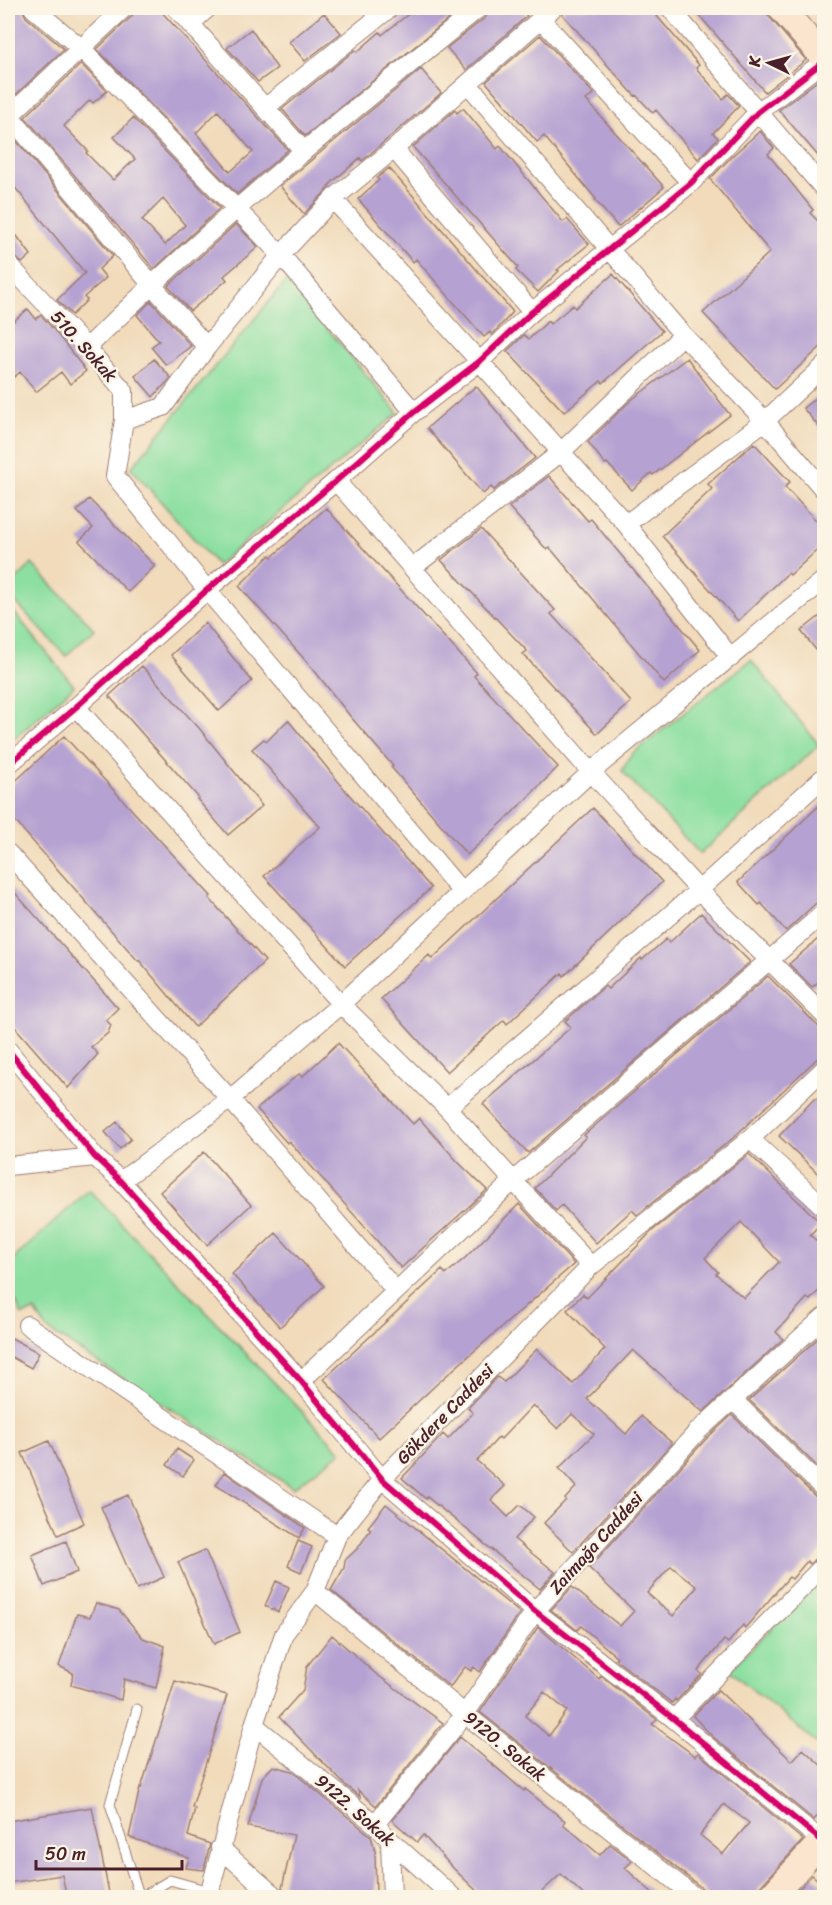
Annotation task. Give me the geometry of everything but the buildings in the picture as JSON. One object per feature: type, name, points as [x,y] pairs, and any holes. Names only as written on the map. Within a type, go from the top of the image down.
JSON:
[{"type":"main road","points":[[781,8],[825,60]]},
{"type":"main road","points":[[770,1898],[823,1840]]},
{"type":"street","points":[[33,8],[81,48],[281,255],[414,412]]},
{"type":"street","points":[[124,8],[8,116],[150,284],[207,347]]},
{"type":"street","points":[[176,8],[303,150]]},
{"type":"street","points":[[190,24],[208,8]]},
{"type":"street","points":[[266,107],[390,8]]},
{"type":"street","points":[[87,348],[150,284],[303,150],[479,8]]},
{"type":"street","points":[[670,8],[825,189]]},
{"type":"street","points":[[124,420],[163,407],[207,347],[281,255],[333,199],[394,149],[546,13],[691,183]]},
{"type":"street","points":[[8,765],[414,412],[479,362],[532,312],[691,183],[758,112],[825,60]]},
{"type":"street","points":[[468,84],[610,247],[683,335],[765,421],[825,490]]},
{"type":"street","points":[[394,149],[532,312]]},
{"type":"street","points":[[333,199],[626,524],[731,658]]},
{"type":"street","name":"510. Sokak","points":[[8,264],[124,391],[124,420],[115,476],[207,590],[461,891]]},
{"type":"street","points":[[412,568],[560,453],[683,335]]},
{"type":"street","points":[[626,524],[765,421],[825,366]]},
{"type":"street","points":[[336,481],[591,772],[699,890],[825,1015]]},
{"type":"street","points":[[121,1181],[230,1099],[341,1004],[591,772],[825,580]]},
{"type":"street","points":[[76,707],[341,1004],[447,1108],[591,1266]]},
{"type":"street","points":[[447,1108],[699,890],[825,777]]},
{"type":"street","points":[[8,853],[230,1099],[396,1292]]},
{"type":"street","points":[[301,1381],[514,1180],[825,913]]},
{"type":"street","points":[[8,1050],[95,1157],[121,1181],[301,1381],[382,1479],[535,1611],[674,1719],[823,1840]]},
{"type":"street","name":"Gökdere Caddesi","points":[[208,1894],[254,1725],[285,1634],[315,1591],[337,1536],[382,1479],[591,1266],[750,1139],[825,1069]]},
{"type":"street","points":[[750,1139],[825,1207]]},
{"type":"street","points":[[8,1166],[95,1157]]},
{"type":"street","name":"Zaimağa Caddesi","points":[[375,1824],[465,1714],[535,1611],[698,1431],[825,1317]]},
{"type":"street","points":[[27,1325],[337,1536]]},
{"type":"street","points":[[733,1400],[825,1488]]},
{"type":"street","points":[[674,1719],[825,1565]]},
{"type":"street","name":"9120. Sokak","points":[[315,1591],[696,1898]]},
{"type":"street","name":"9122. Sokak","points":[[254,1725],[375,1824],[454,1898]]},
{"type":"street","points":[[390,1840],[392,1898]]},
{"type":"street","points":[[220,1848],[277,1898]]},
{"type":"lane","points":[[137,1709],[110,1804],[140,1898],[170,1880],[208,1894]]},
{"type":"green space","points":[[287,280],[398,413],[217,565],[131,468]]},
{"type":"green space","points":[[32,564],[94,629],[66,656],[8,594],[8,588]]},
{"type":"green space","points":[[8,605],[74,686],[8,744]]},
{"type":"green space","points":[[751,660],[819,745],[700,854],[622,771],[632,754]]},
{"type":"green space","points":[[89,1190],[341,1452],[293,1488],[48,1330],[35,1311],[22,1315],[8,1285],[8,1264]]},
{"type":"green space","points":[[824,1577],[824,1749],[729,1670]]},
{"type":"cycle path","points":[[8,765],[414,412],[479,362],[532,312],[691,183],[758,112],[824,61]]},
{"type":"cycle path","points":[[8,1050],[95,1157],[121,1181],[301,1381],[382,1479],[535,1611],[674,1719],[822,1841]]}]
